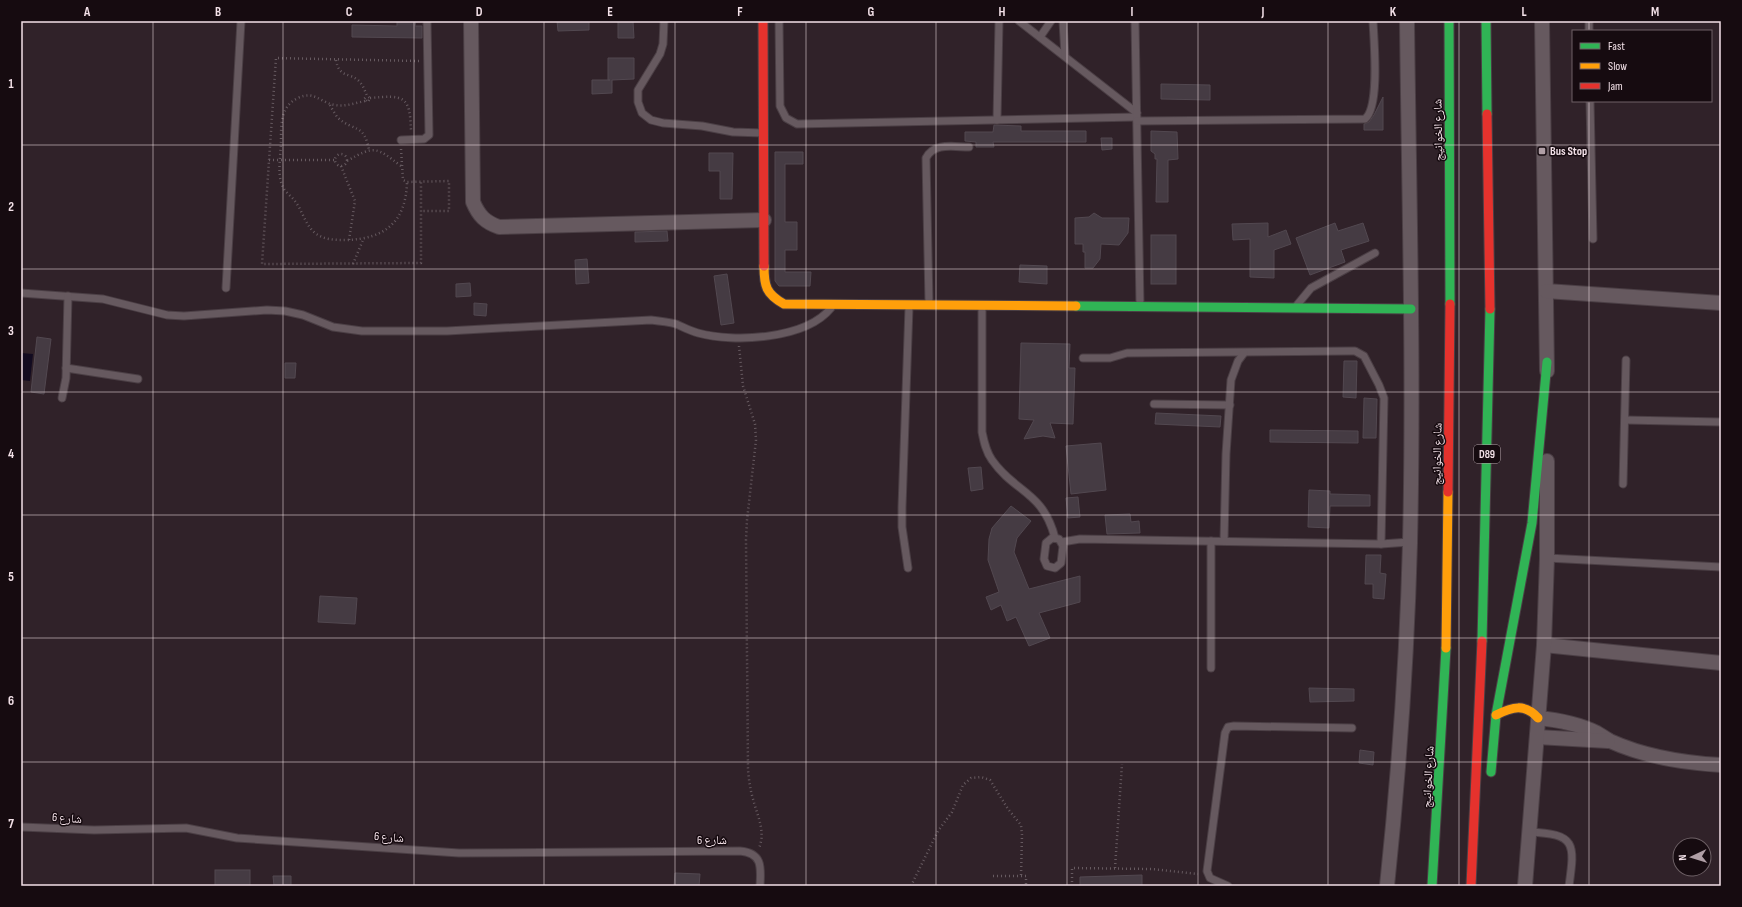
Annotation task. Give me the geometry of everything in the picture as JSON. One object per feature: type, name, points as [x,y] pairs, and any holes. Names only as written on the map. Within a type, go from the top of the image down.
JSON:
[{"type":"main road","points":[[763,21],[764,284],[768,293],[775,300],[784,304],[834,305],[1411,309]]},
{"type":"main road","name":"شارع الخوانيج","points":[[1432,886],[1446,668],[1451,210],[1449,21]]},
{"type":"main road","name":"D89","points":[[1471,886],[1482,669],[1490,309],[1486,21]]},
{"type":"main road","points":[[1490,783],[1496,715],[1532,523],[1548,362]]},
{"type":"main road","points":[[1496,715],[1515,706],[1525,707],[1533,711],[1538,718]]},
{"type":"main road","points":[[1473,861],[1484,818]]},
{"type":"street","points":[[471,21],[473,202],[478,214],[487,222],[498,227],[764,220]]},
{"type":"street","points":[[1387,886],[1407,631],[1410,542],[1411,309],[1407,21]]},
{"type":"street","points":[[1525,886],[1544,645],[1547,558],[1548,362],[1542,21]]},
{"type":"street","points":[[1546,291],[1721,303]]},
{"type":"street","points":[[1544,645],[1721,663]]},
{"type":"street","points":[[1538,718],[1576,725],[1597,733],[1610,741]]},
{"type":"street","points":[[1537,737],[1610,741],[1662,757],[1695,763],[1721,765]]},
{"type":"lane","points":[[226,288],[241,21]]},
{"type":"lane","points":[[401,140],[424,140],[429,135],[427,21]]},
{"type":"lane","points":[[664,21],[663,44],[660,54],[638,90],[638,102],[642,113],[651,120],[663,123],[702,126],[733,132],[764,133]]},
{"type":"lane","points":[[780,21],[780,106],[786,118],[791,122],[803,124],[1137,117],[1365,119],[1370,114],[1374,100],[1373,21]]},
{"type":"lane","points":[[997,120],[999,21]]},
{"type":"lane","points":[[1020,21],[1065,56],[1137,117]]},
{"type":"lane","points":[[1040,37],[1051,21]]},
{"type":"lane","points":[[1063,21],[1065,56]]},
{"type":"lane","points":[[1135,21],[1140,308]]},
{"type":"lane","points":[[1590,102],[1593,239]]},
{"type":"lane","points":[[929,306],[926,158],[929,152],[935,148],[969,147]]},
{"type":"lane","points":[[1295,309],[1311,288],[1375,253]]},
{"type":"lane","points":[[21,293],[68,296],[119,302],[167,315],[184,316],[267,310],[285,311],[303,315],[333,327],[362,332],[447,331],[651,320],[676,324],[697,333],[708,335],[738,337],[769,336],[802,329],[825,315],[834,305]]},
{"type":"lane","points":[[62,398],[66,368],[68,296]]},
{"type":"lane","points":[[908,568],[902,527],[902,507],[909,305]]},
{"type":"lane","points":[[982,306],[982,432],[985,446],[991,459],[1000,471],[1039,503],[1052,525],[1055,538],[1062,542],[1074,539],[1382,544],[1410,542]]},
{"type":"lane","points":[[1083,358],[1110,358],[1127,353],[1355,352],[1364,356],[1380,385],[1384,398],[1382,544]]},
{"type":"lane","points":[[1224,541],[1230,405],[1234,370],[1244,353]]},
{"type":"lane","points":[[1623,484],[1626,360]]},
{"type":"lane","points":[[66,368],[138,379]]},
{"type":"lane","points":[[1154,404],[1230,405]]},
{"type":"lane","points":[[1625,420],[1721,422]]},
{"type":"lane","points":[[1055,538],[1052,538],[1046,543],[1044,559],[1047,566],[1055,568],[1061,563],[1062,542]]},
{"type":"lane","points":[[1211,541],[1211,668]]},
{"type":"lane","points":[[1547,558],[1721,567]]},
{"type":"lane","points":[[1228,886],[1214,881],[1208,875],[1207,867],[1225,734],[1228,727],[1352,728]]},
{"type":"lane","name":"شارع 6","points":[[21,827],[94,830],[186,828],[238,838],[451,852],[748,851],[756,856]]},
{"type":"lane","points":[[1529,832],[1554,833],[1563,837],[1570,845],[1573,855],[1569,886]]},
{"type":"lane","points":[[756,856],[760,863],[760,886]]},
{"type":"path","points":[[421,181],[421,263],[262,264],[276,58],[428,62]]},
{"type":"path","points":[[336,60],[340,70],[359,81],[367,96],[370,98],[393,96],[403,100],[410,110],[411,140]]},
{"type":"path","points":[[369,150],[364,135],[360,129],[339,118],[330,104],[319,97],[312,95],[298,98],[291,103],[282,118],[282,185],[296,203],[309,227],[315,233],[328,239],[349,240],[362,240],[381,233],[396,220],[403,208],[407,195],[407,182]]},
{"type":"path","points":[[365,101],[367,96]]},
{"type":"path","points":[[330,104],[346,105],[370,101],[370,98]]},
{"type":"path","points":[[401,140],[402,178],[407,182],[449,181],[449,211],[421,211]]},
{"type":"path","points":[[341,166],[369,150],[380,151],[401,167]]},
{"type":"path","points":[[335,160],[340,154],[346,156],[348,161]]},
{"type":"path","points":[[269,160],[335,160]]},
{"type":"path","points":[[335,160],[337,164],[341,166],[355,201],[349,240]]},
{"type":"path","points":[[353,264],[362,240]]},
{"type":"path","points":[[738,337],[744,386],[755,424],[756,440],[746,530],[748,770],[749,785],[762,834],[756,856]]},
{"type":"path","points":[[1115,868],[1122,764]]},
{"type":"path","points":[[911,886],[938,831],[952,812],[963,785],[971,778],[981,777],[990,780],[1008,809],[1021,825],[1021,876]]},
{"type":"path","points":[[1072,886],[1072,868],[1152,869],[1208,875]]},
{"type":"path","points":[[993,876],[1026,876],[1026,886]]},
{"type":"shaded area","points":[[21,353],[33,354],[30,381],[21,380]]},
{"type":"building","points":[[397,21],[416,21],[415,26],[422,26],[422,38],[352,37],[352,25],[397,26]]},
{"type":"building","points":[[557,21],[589,21],[589,30],[558,31]]},
{"type":"building","points":[[618,21],[633,21],[634,38],[618,38]]},
{"type":"building","points":[[608,58],[634,58],[634,79],[612,80],[612,93],[592,94],[592,80],[608,80]]},
{"type":"building","points":[[1161,84],[1210,85],[1210,100],[1161,99]]},
{"type":"building","points":[[1383,97],[1383,130],[1364,130],[1364,124],[1369,122],[1374,115]]},
{"type":"building","points":[[994,125],[1021,126],[1021,131],[1086,131],[1086,142],[993,142],[994,147],[976,147],[976,142],[965,141],[965,132],[993,132]]},
{"type":"building","points":[[1151,131],[1177,132],[1178,159],[1168,160],[1168,202],[1156,202],[1157,159],[1155,159],[1155,154],[1151,151]]},
{"type":"building","points":[[1101,138],[1112,138],[1112,149],[1102,150]]},
{"type":"building","points":[[775,152],[803,152],[803,164],[785,164],[785,222],[797,222],[797,250],[785,250],[785,272],[811,272],[810,286],[779,286],[775,281]]},
{"type":"building","points":[[709,153],[733,153],[732,199],[720,199],[720,171],[709,171]]},
{"type":"building","points":[[1094,213],[1102,218],[1129,218],[1128,233],[1119,245],[1101,244],[1100,259],[1093,268],[1085,268],[1085,252],[1083,252],[1083,244],[1075,244],[1075,218],[1089,217]]},
{"type":"building","points":[[1268,223],[1268,237],[1286,230],[1291,244],[1274,250],[1274,278],[1250,277],[1250,239],[1233,240],[1232,224]]},
{"type":"building","points":[[1335,223],[1338,231],[1363,223],[1369,241],[1341,250],[1345,262],[1310,275],[1296,238]]},
{"type":"building","points":[[667,231],[668,241],[635,242],[635,232]]},
{"type":"building","points":[[1151,235],[1176,235],[1176,284],[1151,284]]},
{"type":"building","points":[[587,259],[589,283],[576,284],[575,260]]},
{"type":"building","points":[[1020,265],[1047,266],[1047,284],[1019,282]]},
{"type":"building","points":[[727,274],[734,323],[721,325],[714,276]]},
{"type":"building","points":[[470,283],[471,296],[456,297],[456,284]]},
{"type":"building","points":[[474,303],[487,304],[486,316],[474,315]]},
{"type":"building","points":[[37,337],[51,339],[44,394],[31,392]]},
{"type":"building","points":[[1021,343],[1070,344],[1069,368],[1075,368],[1073,424],[1050,423],[1055,438],[1043,436],[1024,439],[1034,420],[1019,419]]},
{"type":"building","points":[[1344,361],[1357,361],[1356,398],[1343,397]]},
{"type":"building","points":[[285,363],[296,363],[295,378],[285,378]]},
{"type":"building","points":[[1364,398],[1377,399],[1376,438],[1363,438]]},
{"type":"building","points":[[1156,413],[1221,416],[1220,427],[1155,424]]},
{"type":"building","points":[[1270,430],[1358,431],[1358,443],[1270,442]]},
{"type":"building","points":[[1101,443],[1106,490],[1071,494],[1066,446]]},
{"type":"building","points":[[981,467],[983,489],[971,491],[968,468]]},
{"type":"building","points":[[1309,490],[1330,491],[1330,494],[1370,495],[1370,506],[1330,506],[1329,528],[1308,527]]},
{"type":"building","points":[[1078,497],[1080,517],[1068,518],[1066,498]]},
{"type":"building","points":[[1011,506],[1031,521],[1017,538],[1014,552],[1029,589],[1080,576],[1080,602],[1039,613],[1050,638],[1029,646],[1016,617],[1007,621],[1001,605],[991,610],[986,597],[999,592],[988,560],[989,539],[992,528]]},
{"type":"building","points":[[1130,514],[1131,522],[1139,521],[1140,533],[1107,534],[1105,515]]},
{"type":"building","points":[[1366,555],[1381,555],[1380,573],[1386,574],[1384,599],[1373,598],[1373,584],[1365,584]]},
{"type":"building","points":[[320,596],[357,598],[355,624],[318,622]]},
{"type":"building","points":[[1309,688],[1354,689],[1354,701],[1310,702]]},
{"type":"building","points":[[1360,750],[1374,752],[1373,765],[1359,763]]},
{"type":"building","points":[[215,870],[250,870],[250,886],[215,886]]},
{"type":"building","points":[[675,873],[700,874],[699,886],[674,886]]},
{"type":"building","points":[[1142,875],[1142,886],[1080,886],[1080,877]]},
{"type":"building","points":[[273,876],[291,876],[291,886],[274,886]]},
{"type":"traffic: fast","points":[[1449,21],[1450,304]]},
{"type":"traffic: fast","points":[[1486,21],[1487,114]]},
{"type":"traffic: fast","points":[[1076,306],[1411,309]]},
{"type":"traffic: fast","points":[[1482,641],[1490,309]]},
{"type":"traffic: fast","points":[[1491,772],[1496,715],[1532,523],[1547,362]]},
{"type":"traffic: fast","points":[[1432,886],[1446,648]]},
{"type":"traffic: slow","points":[[764,266],[767,289],[773,297],[784,304],[1076,306]]},
{"type":"traffic: slow","points":[[1446,648],[1448,492]]},
{"type":"traffic: slow","points":[[1496,715],[1513,708],[1523,708],[1533,713],[1538,718]]},
{"type":"traffic: jam","points":[[763,21],[764,266]]},
{"type":"traffic: jam","points":[[1487,114],[1490,309]]},
{"type":"traffic: jam","points":[[1448,492],[1450,304]]},
{"type":"traffic: jam","points":[[1471,886],[1482,641]]},
{"type":"place","name":"Bus Stop","points":[[1542,151]]}]
